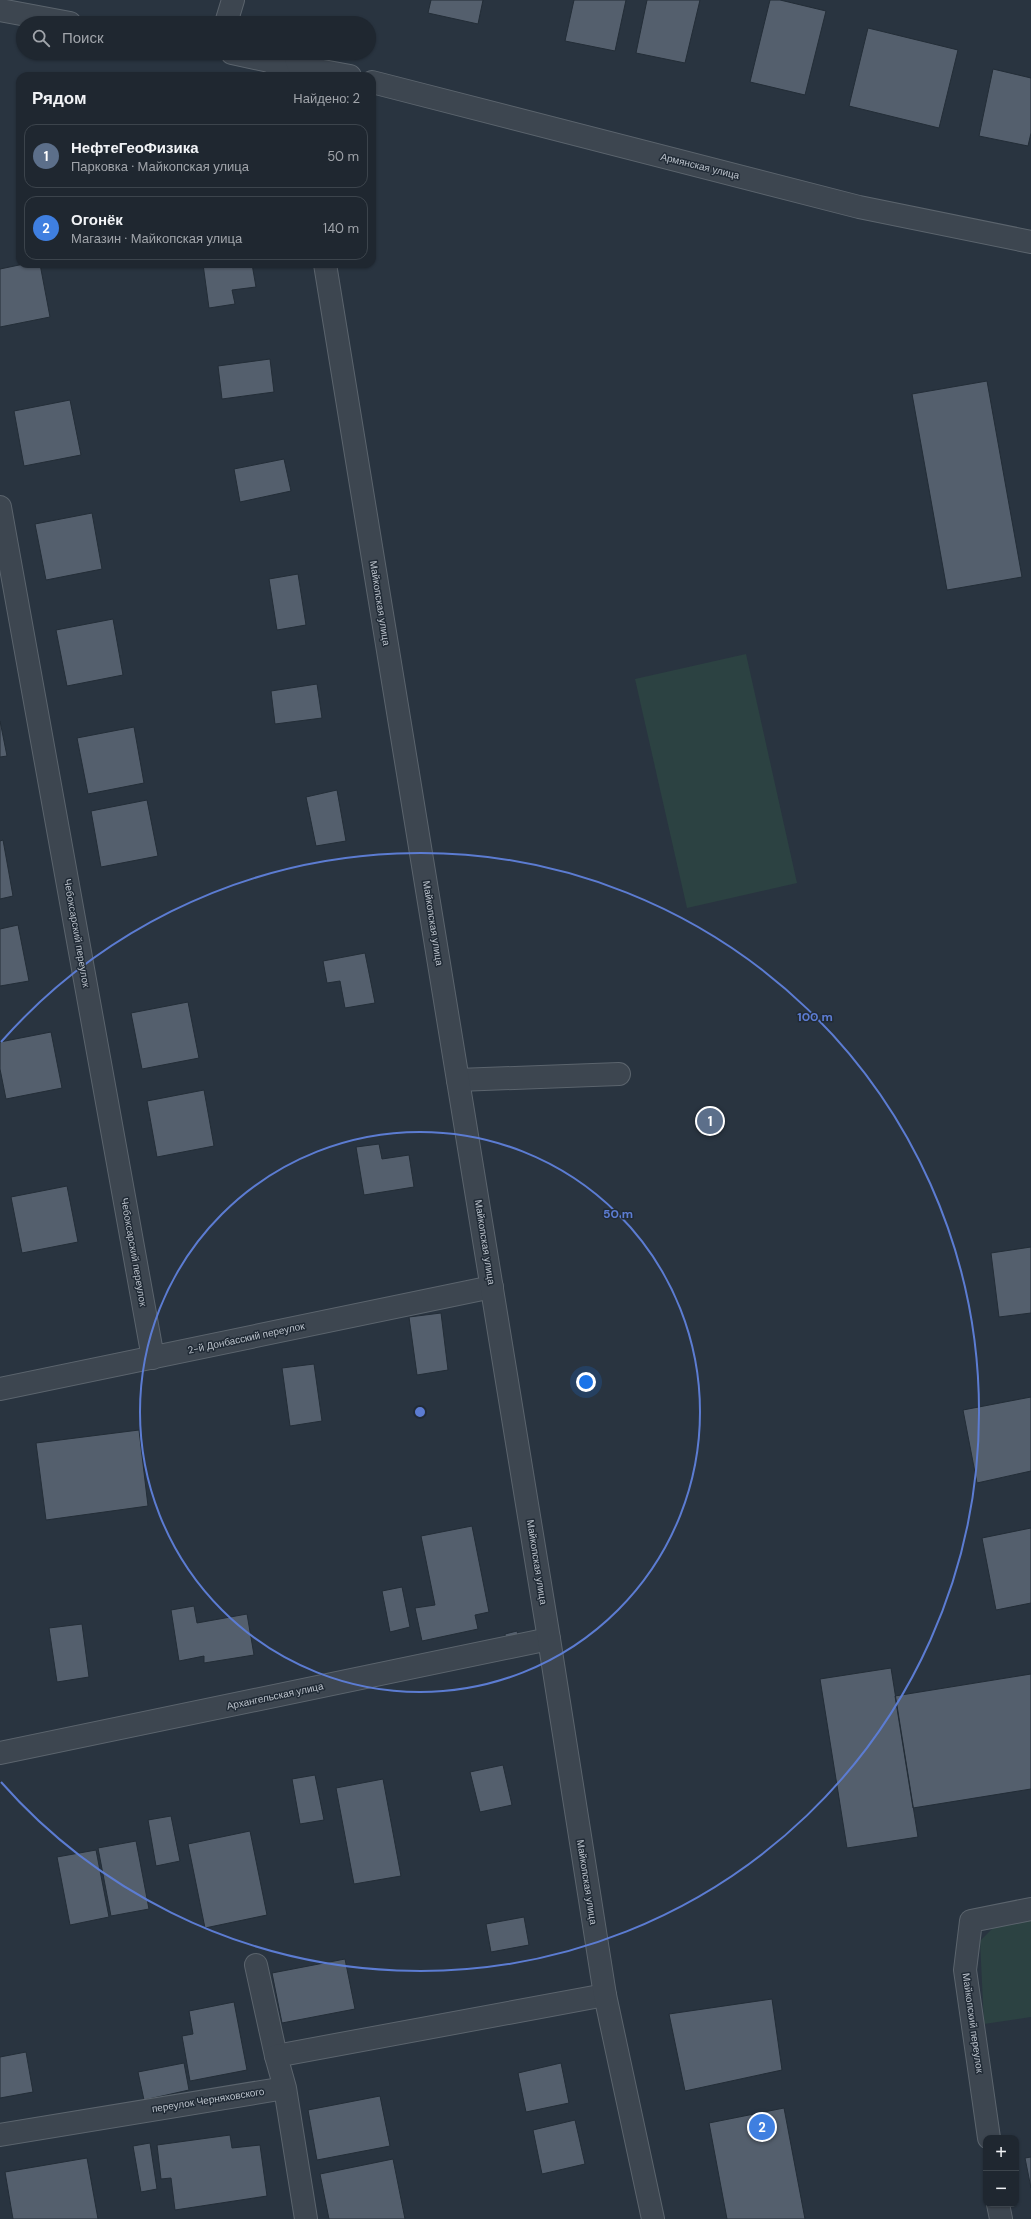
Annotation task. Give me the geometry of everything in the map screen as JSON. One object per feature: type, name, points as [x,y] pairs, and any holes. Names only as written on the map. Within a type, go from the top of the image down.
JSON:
[{"type":"street","points":[[228,16],[233,0]]},
{"type":"street","points":[[0,10],[32,16]]},
{"type":"street","points":[[251,60],[276,69],[308,72]]},
{"type":"street","name":"Армянская улица","points":[[376,83],[859,207],[1031,242]]},
{"type":"street","name":"Майкопская улица","points":[[326,268],[549,1639],[605,1995],[653,2219]]},
{"type":"street","name":"Чебоксарский переулок","points":[[0,507],[153,1358]]},
{"type":"street","points":[[458,1080],[620,1074]]},
{"type":"street","name":"2-й Донбасский переулок","points":[[0,1389],[492,1287]]},
{"type":"street","name":"Архангельская улица","points":[[0,1753],[549,1639]]},
{"type":"street","name":"Майкопский переулок","points":[[989,2135],[965,1970],[971,1921],[1031,1909]]},
{"type":"street","points":[[256,1965],[284,2088],[306,2219]]},
{"type":"street","points":[[276,2056],[605,1995]]},
{"type":"street","name":"переулок Черняховского","points":[[0,2135],[284,2088]]},
{"type":"street","points":[[999,2207],[1001,2219]]},
{"type":"green space","points":[[746,654],[797,883],[687,908],[635,679]]},
{"type":"green space","points":[[1031,1919],[1031,2017],[984,2024],[980,1941],[994,1927]]},
{"type":"building","points":[[431,0],[483,0],[478,24],[428,13]]},
{"type":"building","points":[[574,0],[626,0],[615,51],[565,41]]},
{"type":"building","points":[[647,0],[700,0],[685,63],[636,53]]},
{"type":"building","points":[[770,0],[780,0],[826,11],[805,95],[750,82]]},
{"type":"building","points":[[868,28],[958,50],[939,128],[849,106]]},
{"type":"building","points":[[993,69],[1031,78],[1031,133],[1028,146],[979,136]]},
{"type":"building","points":[[16,266],[16,268],[41,268],[50,317],[0,327],[0,269]]},
{"type":"building","points":[[204,268],[253,268],[256,287],[232,290],[235,304],[209,308]]},
{"type":"building","points":[[270,359],[274,392],[222,399],[218,366]]},
{"type":"building","points":[[987,381],[1022,577],[947,590],[912,394]]},
{"type":"building","points":[[70,400],[81,455],[24,466],[14,411]]},
{"type":"building","points":[[284,459],[291,491],[240,502],[234,469]]},
{"type":"building","points":[[92,513],[102,569],[46,580],[35,524]]},
{"type":"building","points":[[298,574],[306,625],[277,630],[269,579]]},
{"type":"building","points":[[113,619],[123,675],[67,686],[56,630]]},
{"type":"building","points":[[317,684],[322,718],[275,724],[271,691]]},
{"type":"building","points":[[0,721],[7,756],[0,757]]},
{"type":"building","points":[[134,727],[144,783],[88,794],[77,738]]},
{"type":"building","points":[[337,790],[346,841],[316,846],[306,797]]},
{"type":"building","points":[[147,800],[158,856],[101,867],[91,811]]},
{"type":"building","points":[[3,840],[13,896],[0,899],[0,841]]},
{"type":"building","points":[[18,925],[29,981],[0,986],[0,929]]},
{"type":"building","points":[[365,953],[375,1003],[345,1008],[340,981],[327,983],[323,961]]},
{"type":"building","points":[[188,1002],[199,1058],[142,1069],[131,1013]]},
{"type":"building","points":[[51,1032],[62,1088],[6,1099],[0,1069],[0,1042]]},
{"type":"building","points":[[204,1090],[214,1146],[157,1157],[147,1101]]},
{"type":"building","points":[[379,1144],[382,1159],[409,1155],[414,1187],[364,1195],[356,1147]]},
{"type":"building","points":[[67,1186],[78,1242],[22,1253],[11,1197]]},
{"type":"building","points":[[1031,1247],[1031,1313],[999,1317],[991,1253]]},
{"type":"building","points":[[441,1313],[448,1370],[417,1375],[409,1317]]},
{"type":"building","points":[[314,1364],[322,1421],[290,1426],[282,1368]]},
{"type":"building","points":[[1031,1397],[1031,1471],[977,1483],[963,1410]]},
{"type":"building","points":[[139,1430],[148,1506],[46,1520],[36,1443]]},
{"type":"building","points":[[472,1526],[489,1612],[475,1615],[478,1629],[422,1641],[415,1608],[435,1605],[421,1536]]},
{"type":"building","points":[[1031,1528],[1031,1603],[996,1610],[982,1538]]},
{"type":"building","points":[[402,1587],[410,1627],[390,1632],[382,1591]]},
{"type":"building","points":[[194,1606],[197,1623],[247,1614],[254,1655],[204,1663],[204,1656],[179,1661],[171,1610]]},
{"type":"building","points":[[82,1624],[89,1677],[57,1682],[49,1628]]},
{"type":"building","points":[[517,1631],[519,1639],[506,1641],[505,1634]]},
{"type":"building","points":[[891,1668],[918,1837],[847,1848],[820,1679]]},
{"type":"building","points":[[1031,1674],[1031,1789],[913,1808],[895,1696]]},
{"type":"building","points":[[503,1765],[512,1805],[480,1812],[470,1772]]},
{"type":"building","points":[[315,1775],[324,1820],[300,1824],[292,1779]]},
{"type":"building","points":[[383,1779],[401,1876],[354,1884],[336,1788]]},
{"type":"building","points":[[171,1816],[180,1861],[156,1866],[148,1820]]},
{"type":"building","points":[[250,1831],[267,1915],[205,1928],[188,1844]]},
{"type":"building","points":[[136,1841],[149,1909],[111,1916],[98,1848]]},
{"type":"building","points":[[96,1850],[109,1917],[70,1925],[57,1857]]},
{"type":"building","points":[[524,1917],[529,1945],[491,1952],[486,1924]]},
{"type":"building","points":[[345,1959],[355,2009],[282,2023],[272,1973]]},
{"type":"building","points":[[772,1999],[782,2070],[685,2091],[669,2014]]},
{"type":"building","points":[[234,2002],[247,2070],[190,2081],[182,2036],[193,2034],[189,2011]]},
{"type":"building","points":[[26,2052],[33,2092],[0,2098],[0,2057]]},
{"type":"building","points":[[184,2063],[189,2090],[144,2100],[138,2072]]},
{"type":"building","points":[[561,2063],[569,2103],[526,2112],[518,2073]]},
{"type":"building","points":[[380,2096],[390,2146],[317,2160],[308,2110]]},
{"type":"building","points":[[784,2108],[805,2219],[727,2219],[709,2123]]},
{"type":"building","points":[[575,2120],[585,2164],[542,2174],[533,2130]]},
{"type":"building","points":[[230,2135],[232,2148],[260,2145],[267,2196],[175,2210],[171,2178],[161,2179],[157,2145]]},
{"type":"building","points":[[150,2143],[157,2189],[141,2192],[133,2146]]},
{"type":"building","points":[[1031,2157],[1031,2188],[1025,2158]]},
{"type":"building","points":[[87,2158],[98,2219],[13,2219],[5,2172]]},
{"type":"building","points":[[393,2159],[405,2219],[329,2219],[320,2174]]},
{"type":"place","name":"НефтеГеоФизика","points":[[710,1121]]},
{"type":"place","name":"Огонёк","points":[[762,2127]]}]
